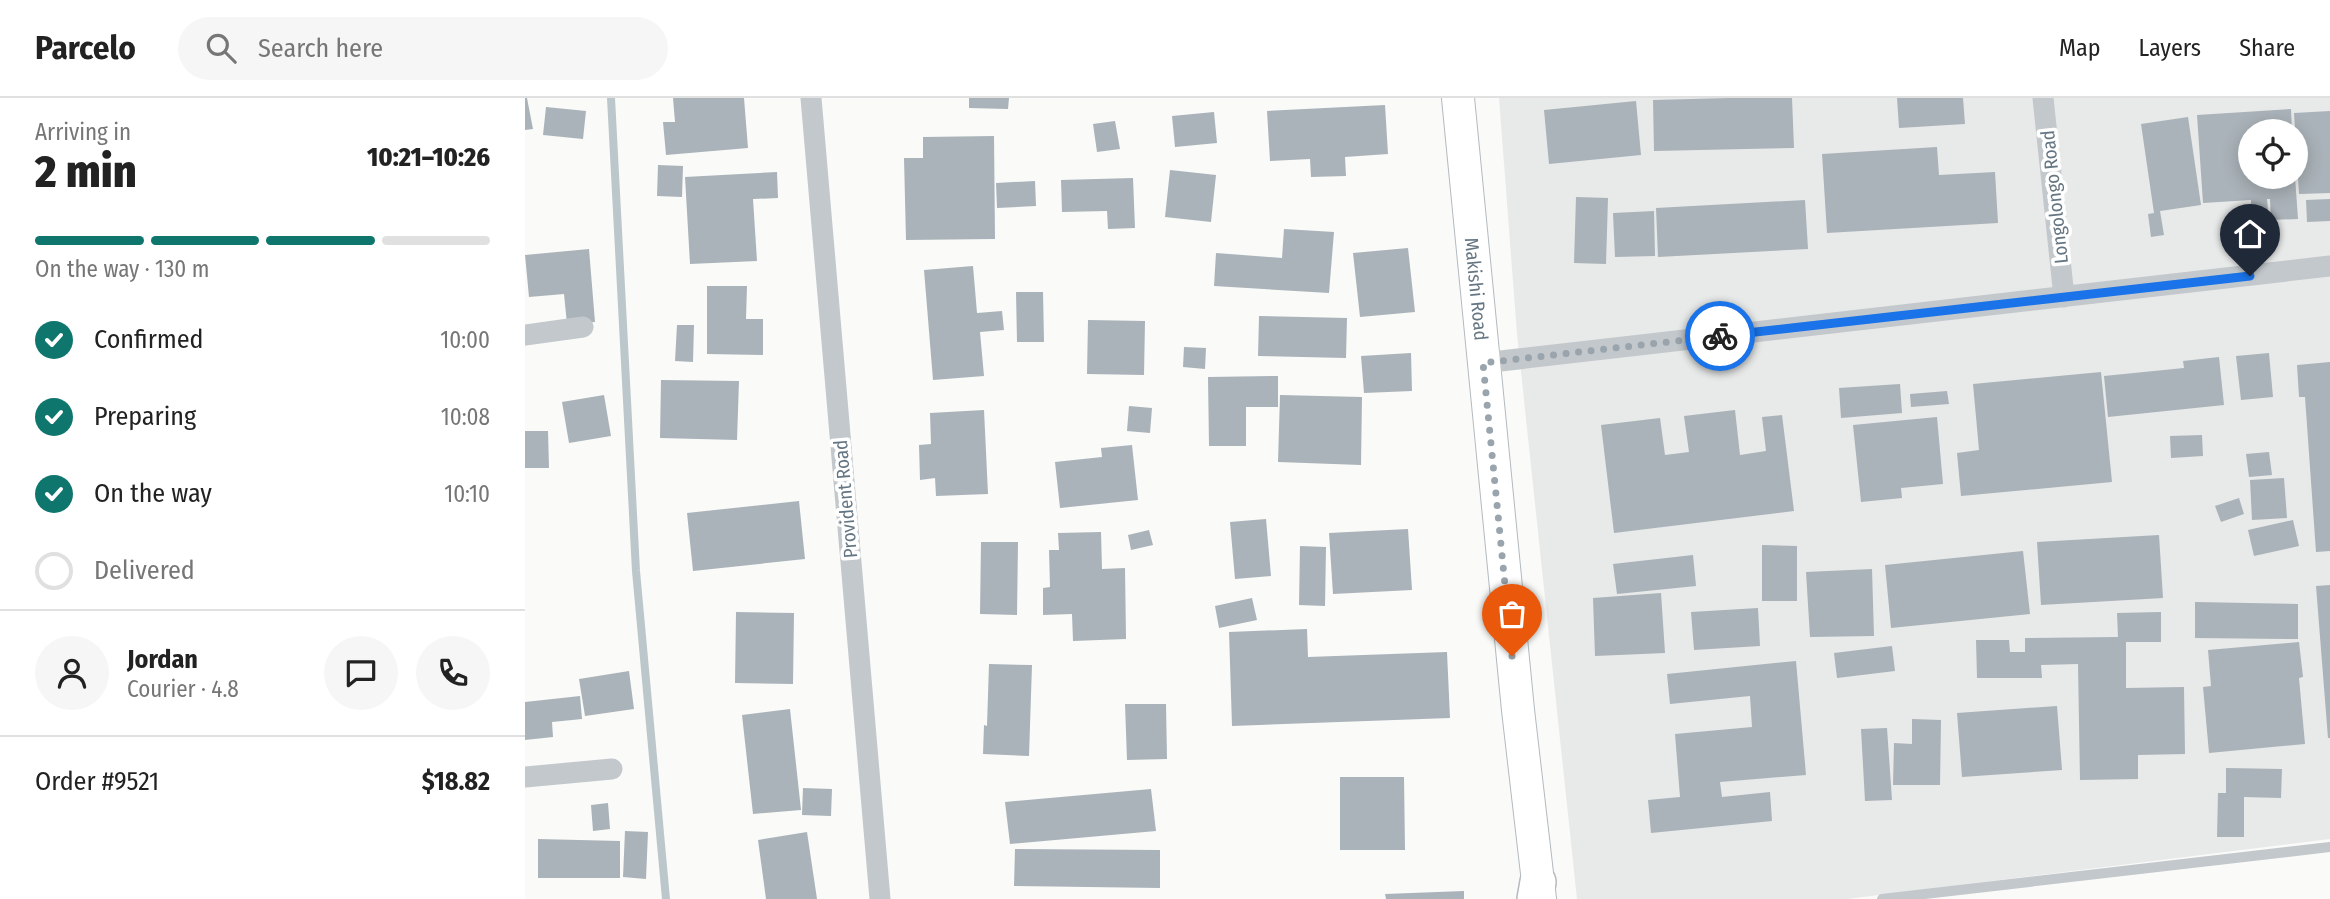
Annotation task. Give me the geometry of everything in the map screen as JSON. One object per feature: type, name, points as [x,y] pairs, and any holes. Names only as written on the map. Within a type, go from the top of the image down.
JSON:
[{"type":"main road","name":"Makishi Road","points":[[1458,98],[1537,893]]},
{"type":"street","name":"Provident Road","points":[[811,98],[880,899]]},
{"type":"street","name":"Longolongo Road","points":[[2043,98],[2064,297]]},
{"type":"street","points":[[1483,363],[2330,267]]},
{"type":"street","points":[[525,335],[583,327]]},
{"type":"street","points":[[525,777],[612,769]]},
{"type":"lane","points":[[1882,899],[2330,847]]},
{"type":"shaded area","points":[[1499,98],[2330,98],[2330,839],[1847,899],[1577,899],[1517,334]]},
{"type":"building","points":[[527,98],[533,129],[525,130]]},
{"type":"building","points":[[673,98],[744,98],[748,148],[666,155],[663,122],[675,122]]},
{"type":"building","points":[[969,98],[1009,98],[1008,109],[969,108]]},
{"type":"building","points":[[1792,98],[1794,148],[1654,151],[1653,100]]},
{"type":"building","points":[[1897,98],[1963,98],[1965,124],[1899,128]]},
{"type":"building","points":[[1636,101],[1641,155],[1549,164],[1544,110]]},
{"type":"building","points":[[1385,105],[1388,154],[1345,157],[1346,176],[1311,177],[1310,159],[1270,161],[1267,111]]},
{"type":"building","points":[[546,107],[586,111],[583,139],[543,135]]},
{"type":"building","points":[[2291,109],[2291,119],[2238,119],[2238,189],[2296,189],[2298,219],[2271,220],[2270,199],[2267,199],[2268,211],[2251,213],[2251,200],[2203,203],[2197,115]]},
{"type":"building","points":[[2330,111],[2330,193],[2299,194],[2299,189],[2308,189],[2308,119],[2294,119],[2294,113]]},
{"type":"building","points":[[1214,112],[1217,143],[1175,147],[1172,116]]},
{"type":"building","points":[[2188,117],[2201,205],[2160,211],[2164,235],[2151,237],[2148,214],[2154,213],[2141,124]]},
{"type":"building","points":[[1115,121],[1120,149],[1097,152],[1093,124]]},
{"type":"building","points":[[994,136],[995,239],[906,240],[904,158],[923,158],[923,137]]},
{"type":"building","points":[[1937,147],[1939,175],[1995,172],[1998,223],[1827,233],[1822,154]]},
{"type":"building","points":[[658,165],[683,166],[682,197],[657,196]]},
{"type":"building","points":[[1170,170],[1216,175],[1211,222],[1165,217]]},
{"type":"building","points":[[777,172],[778,198],[753,199],[757,261],[690,264],[685,177]]},
{"type":"building","points":[[1133,178],[1135,228],[1108,229],[1107,211],[1062,212],[1061,180]]},
{"type":"building","points":[[1035,181],[1036,206],[997,208],[996,183]]},
{"type":"building","points":[[1576,197],[1608,198],[1606,264],[1574,263]]},
{"type":"building","points":[[2330,199],[2330,221],[2307,222],[2306,200]]},
{"type":"building","points":[[1805,200],[1808,249],[1658,257],[1656,208]]},
{"type":"building","points":[[1654,211],[1655,256],[1615,257],[1613,213]]},
{"type":"building","points":[[1284,229],[1334,232],[1329,293],[1214,286],[1216,253],[1282,258]]},
{"type":"building","points":[[1408,248],[1415,312],[1360,317],[1353,253]]},
{"type":"building","points":[[589,249],[595,322],[567,324],[564,294],[529,297],[525,255]]},
{"type":"building","points":[[973,266],[977,313],[1002,311],[1004,330],[980,332],[984,376],[933,380],[924,270]]},
{"type":"building","points":[[707,286],[747,286],[746,319],[763,319],[763,355],[707,354]]},
{"type":"building","points":[[1016,292],[1043,292],[1044,342],[1017,342]]},
{"type":"building","points":[[1259,316],[1347,318],[1346,358],[1258,356]]},
{"type":"building","points":[[1088,320],[1145,321],[1144,375],[1087,374]]},
{"type":"building","points":[[677,325],[694,325],[693,362],[675,361]]},
{"type":"building","points":[[1184,347],[1206,348],[1205,369],[1183,367]]},
{"type":"building","points":[[1411,353],[1412,391],[1364,393],[1361,356]]},
{"type":"building","points":[[2269,353],[2273,397],[2241,400],[2236,356]]},
{"type":"building","points":[[2219,357],[2224,405],[2108,417],[2104,376],[2184,368],[2183,361]]},
{"type":"building","points":[[2330,362],[2330,551],[2316,552],[2305,397],[2299,397],[2297,365]]},
{"type":"building","points":[[2101,372],[2112,482],[1961,496],[1957,453],[1979,450],[1973,384]]},
{"type":"building","points":[[1278,376],[1278,407],[1246,407],[1246,446],[1209,446],[1208,377]]},
{"type":"building","points":[[661,380],[739,381],[737,440],[660,438]]},
{"type":"building","points":[[1900,384],[1902,413],[1841,418],[1839,388]]},
{"type":"building","points":[[1947,391],[1949,404],[1911,407],[1910,394]]},
{"type":"building","points":[[604,395],[611,436],[569,443],[562,402]]},
{"type":"building","points":[[1280,395],[1362,397],[1361,465],[1278,462]]},
{"type":"building","points":[[1129,406],[1152,408],[1150,433],[1127,431]]},
{"type":"building","points":[[984,410],[988,494],[936,496],[935,478],[920,480],[919,445],[931,444],[930,413]]},
{"type":"building","points":[[1735,410],[1740,455],[1766,451],[1762,417],[1782,415],[1794,511],[1614,533],[1601,425],[1660,418],[1665,455],[1689,452],[1684,416]]},
{"type":"building","points":[[1937,417],[1943,484],[1901,488],[1902,498],[1861,502],[1853,425]]},
{"type":"building","points":[[525,431],[548,431],[549,468],[525,468]]},
{"type":"building","points":[[2202,435],[2203,456],[2171,458],[2170,436]]},
{"type":"building","points":[[1132,445],[1138,500],[1060,508],[1055,462],[1102,457],[1101,448]]},
{"type":"building","points":[[2269,452],[2272,475],[2249,477],[2246,454]]},
{"type":"building","points":[[2284,478],[2287,518],[2252,520],[2250,480]]},
{"type":"building","points":[[2239,498],[2244,514],[2221,522],[2215,506]]},
{"type":"building","points":[[799,501],[805,559],[693,571],[687,513]]},
{"type":"building","points":[[1266,519],[1271,576],[1235,579],[1230,522]]},
{"type":"building","points":[[2293,520],[2299,546],[2254,556],[2248,530]]},
{"type":"building","points":[[1408,529],[1412,590],[1333,594],[1329,533]]},
{"type":"building","points":[[1149,530],[1153,545],[1131,550],[1128,535]]},
{"type":"building","points":[[1101,532],[1102,569],[1125,568],[1126,639],[1073,641],[1072,614],[1043,615],[1043,588],[1050,587],[1049,550],[1059,550],[1058,533]]},
{"type":"building","points":[[2159,535],[2163,598],[2041,605],[2037,542]]},
{"type":"building","points":[[981,542],[1018,542],[1017,615],[980,614]]},
{"type":"building","points":[[1762,545],[1797,546],[1797,601],[1762,601]]},
{"type":"building","points":[[1300,546],[1326,547],[1325,606],[1299,605]]},
{"type":"building","points":[[2023,551],[2030,614],[1891,628],[1885,565]]},
{"type":"building","points":[[1693,555],[1696,586],[1617,594],[1613,564]]},
{"type":"building","points":[[1872,569],[1874,636],[1810,637],[1806,572]]},
{"type":"building","points":[[2330,585],[2330,738],[2328,738],[2316,586]]},
{"type":"building","points":[[1661,593],[1665,653],[1595,656],[1593,598]]},
{"type":"building","points":[[1252,598],[1257,620],[1219,628],[1215,606]]},
{"type":"building","points":[[2195,602],[2298,604],[2298,639],[2195,638]]},
{"type":"building","points":[[1758,608],[1760,646],[1694,650],[1691,612]]},
{"type":"building","points":[[736,612],[794,613],[793,684],[735,683]]},
{"type":"building","points":[[2161,612],[2161,642],[2126,642],[2126,688],[2184,687],[2185,754],[2138,755],[2138,779],[2080,780],[2078,664],[2041,665],[2042,678],[1977,678],[1976,640],[2009,640],[2010,652],[2025,652],[2025,638],[2118,637],[2117,613]]},
{"type":"building","points":[[1307,629],[1308,657],[1447,652],[1450,718],[1232,726],[1229,632]]},
{"type":"building","points":[[2299,642],[2303,677],[2299,678],[2305,744],[2209,753],[2203,687],[2211,686],[2208,650]]},
{"type":"building","points":[[1892,646],[1895,671],[1837,678],[1834,653]]},
{"type":"building","points":[[1796,661],[1806,775],[1720,782],[1722,797],[1770,792],[1772,821],[1651,833],[1648,800],[1680,797],[1675,734],[1752,727],[1750,696],[1670,704],[1667,674]]},
{"type":"building","points":[[989,664],[1032,665],[1029,756],[983,754],[984,725],[987,726]]},
{"type":"building","points":[[629,671],[634,709],[585,716],[579,679]]},
{"type":"building","points":[[580,696],[582,719],[552,722],[553,737],[525,740],[525,702]]},
{"type":"building","points":[[1125,704],[1166,704],[1167,759],[1127,760]]},
{"type":"building","points":[[2057,706],[2062,770],[1962,777],[1957,713]]},
{"type":"building","points":[[790,709],[801,810],[753,814],[742,715]]},
{"type":"building","points":[[1912,719],[1941,720],[1940,785],[1893,785],[1894,743],[1912,744]]},
{"type":"building","points":[[1887,728],[1892,800],[1865,801],[1861,729]]},
{"type":"building","points":[[2226,768],[2282,769],[2281,798],[2244,797],[2244,837],[2217,837],[2218,793],[2226,793]]},
{"type":"building","points":[[1340,777],[1404,777],[1405,850],[1340,850]]},
{"type":"building","points":[[803,788],[832,789],[831,816],[802,815]]},
{"type":"building","points":[[1151,789],[1156,831],[1010,844],[1005,802]]},
{"type":"building","points":[[608,803],[610,829],[593,831],[591,805]]},
{"type":"building","points":[[625,831],[648,832],[646,879],[623,877]]},
{"type":"building","points":[[807,832],[817,899],[766,899],[758,840]]},
{"type":"building","points":[[538,839],[620,841],[620,878],[538,878]]},
{"type":"building","points":[[1015,849],[1160,850],[1160,888],[1014,886]]},
{"type":"building","points":[[1464,891],[1464,899],[1386,899],[1385,894]]},
{"type":"waterway","points":[[611,98],[636,571],[666,899]]},
{"type":"way so far","points":[[1512,656],[1483,363],[1720,336]]},
{"type":"route","points":[[1720,336],[2250,276]]}]
